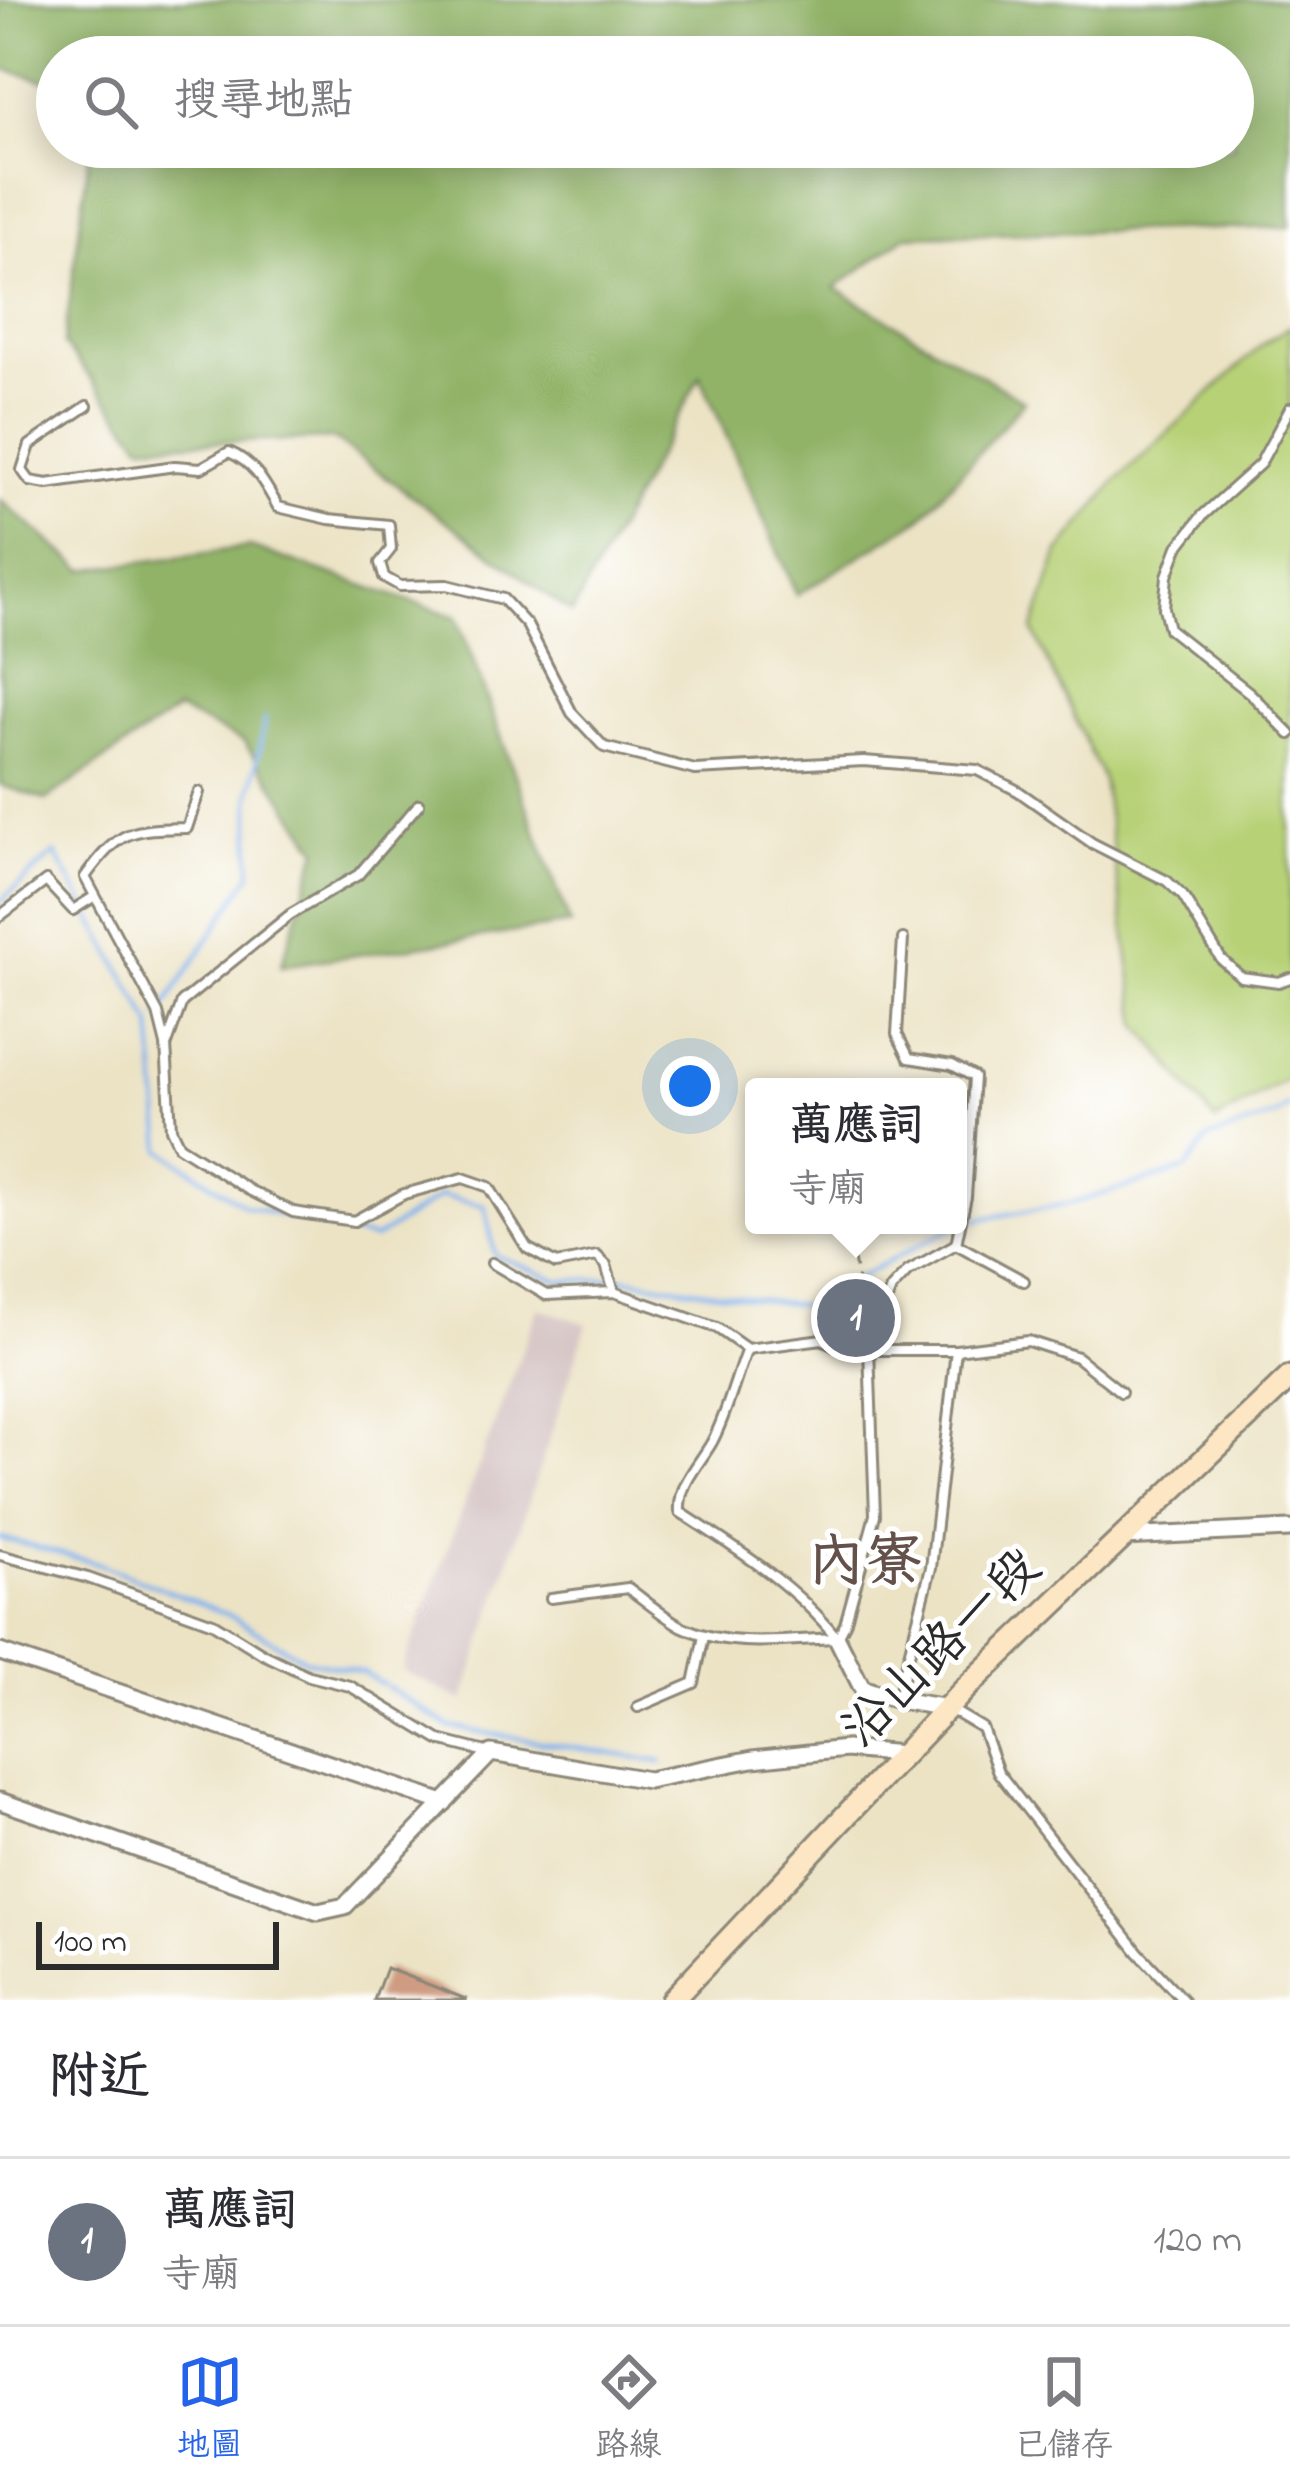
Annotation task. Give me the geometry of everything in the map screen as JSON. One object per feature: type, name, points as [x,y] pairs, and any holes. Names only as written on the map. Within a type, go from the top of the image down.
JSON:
[{"type":"main road","name":"沿山路一段","points":[[672,2000],[902,1754],[1120,1537],[1290,1377]]},
{"type":"street","points":[[1120,1537],[1290,1529]]},
{"type":"street","points":[[837,1638],[862,1688],[948,1708]]},
{"type":"street","points":[[0,1652],[444,1803]]},
{"type":"street","points":[[0,1801],[318,1912],[344,1906],[491,1753],[647,1780],[753,1759],[846,1749],[902,1754]]},
{"type":"lane","points":[[87,406],[30,445],[22,470],[30,481],[47,484],[175,466],[201,468],[230,452],[260,474],[278,507],[329,519],[389,525],[391,549],[380,563],[384,577],[400,586],[446,585],[503,599],[527,625],[572,713],[604,747],[694,770],[864,761],[976,770],[1018,791],[1092,843],[1168,881],[1183,896],[1221,959],[1241,977],[1279,982],[1290,978]]},
{"type":"lane","points":[[1290,408],[1260,464],[1202,516],[1178,547],[1163,608],[1169,629],[1250,693],[1290,734]]},
{"type":"lane","points":[[199,792],[187,828],[132,830],[100,856],[85,877],[92,898],[158,1013],[166,1045],[171,1129],[178,1146],[293,1212],[354,1221],[404,1194],[463,1178],[489,1187],[527,1248],[556,1264],[597,1256],[614,1290]]},
{"type":"lane","points":[[166,1045],[182,1002],[290,914],[358,875],[419,804]]},
{"type":"lane","points":[[0,916],[46,881],[73,910],[92,898]]},
{"type":"lane","points":[[903,939],[897,1034],[909,1058],[952,1065],[974,1077],[967,1169]]},
{"type":"lane","points":[[837,1638],[875,1515],[869,1348],[891,1289],[908,1271],[957,1241],[959,1234]]},
{"type":"lane","points":[[957,1241],[1024,1281]]},
{"type":"lane","points":[[492,1263],[546,1294],[614,1290],[718,1328],[746,1349],[822,1340],[844,1350],[956,1350],[1028,1341],[1077,1357],[1121,1392]]},
{"type":"lane","points":[[746,1349],[711,1443],[687,1482],[680,1512],[742,1552],[793,1593],[837,1638]]},
{"type":"lane","points":[[898,1700],[931,1568],[956,1350]]},
{"type":"lane","points":[[0,1555],[88,1578],[213,1622],[309,1676],[350,1686],[439,1740],[491,1753]]},
{"type":"lane","points":[[551,1598],[628,1588],[678,1625],[704,1636],[756,1642],[837,1638]]},
{"type":"lane","points":[[638,1707],[694,1683],[704,1636]]},
{"type":"lane","points":[[948,1708],[982,1728],[998,1772],[1138,1952],[1183,2000]]},
{"type":"path","points":[[822,1340],[830,1312],[859,1288],[850,1234]]},
{"type":"shaded area","points":[[538,1308],[587,1324],[463,1701],[402,1670]]},
{"type":"green space","points":[[0,0],[1290,0],[1290,227],[906,236],[835,288],[1024,401],[921,518],[797,595],[700,376],[572,613],[334,439],[142,444],[64,344],[87,168],[1254,168],[1254,36],[36,36],[36,78],[0,68]]},
{"type":"green space","points":[[1290,326],[1290,1077],[1215,1121],[1139,1026],[1102,777],[1033,630],[1059,552],[1116,481],[1263,344]]},
{"type":"green space","points":[[0,500],[84,570],[250,547],[457,617],[570,924],[281,966],[318,850],[244,742],[177,710],[46,800],[0,785]]},
{"type":"building","points":[[860,1305],[869,1320],[853,1330],[843,1315]]},
{"type":"building","points":[[386,1968],[466,1999],[466,2000],[374,2000]]},
{"type":"waterway","points":[[159,1015],[251,874],[250,796],[265,719]]},
{"type":"waterway","points":[[0,902],[55,853],[152,1025],[162,1150],[245,1206],[374,1239],[441,1196],[485,1206],[495,1255],[560,1281],[621,1278],[804,1306],[940,1234]]},
{"type":"waterway","points":[[967,1221],[1073,1203],[1186,1169],[1208,1139],[1276,1115],[1290,1105]]},
{"type":"waterway","points":[[0,1538],[97,1563],[227,1614],[306,1660],[363,1672],[450,1727],[661,1762]]},
{"type":"place","name":"萬應詞","points":[[856,1318]]},
{"type":"district","name":"内寮","points":[[865,1565]]}]
